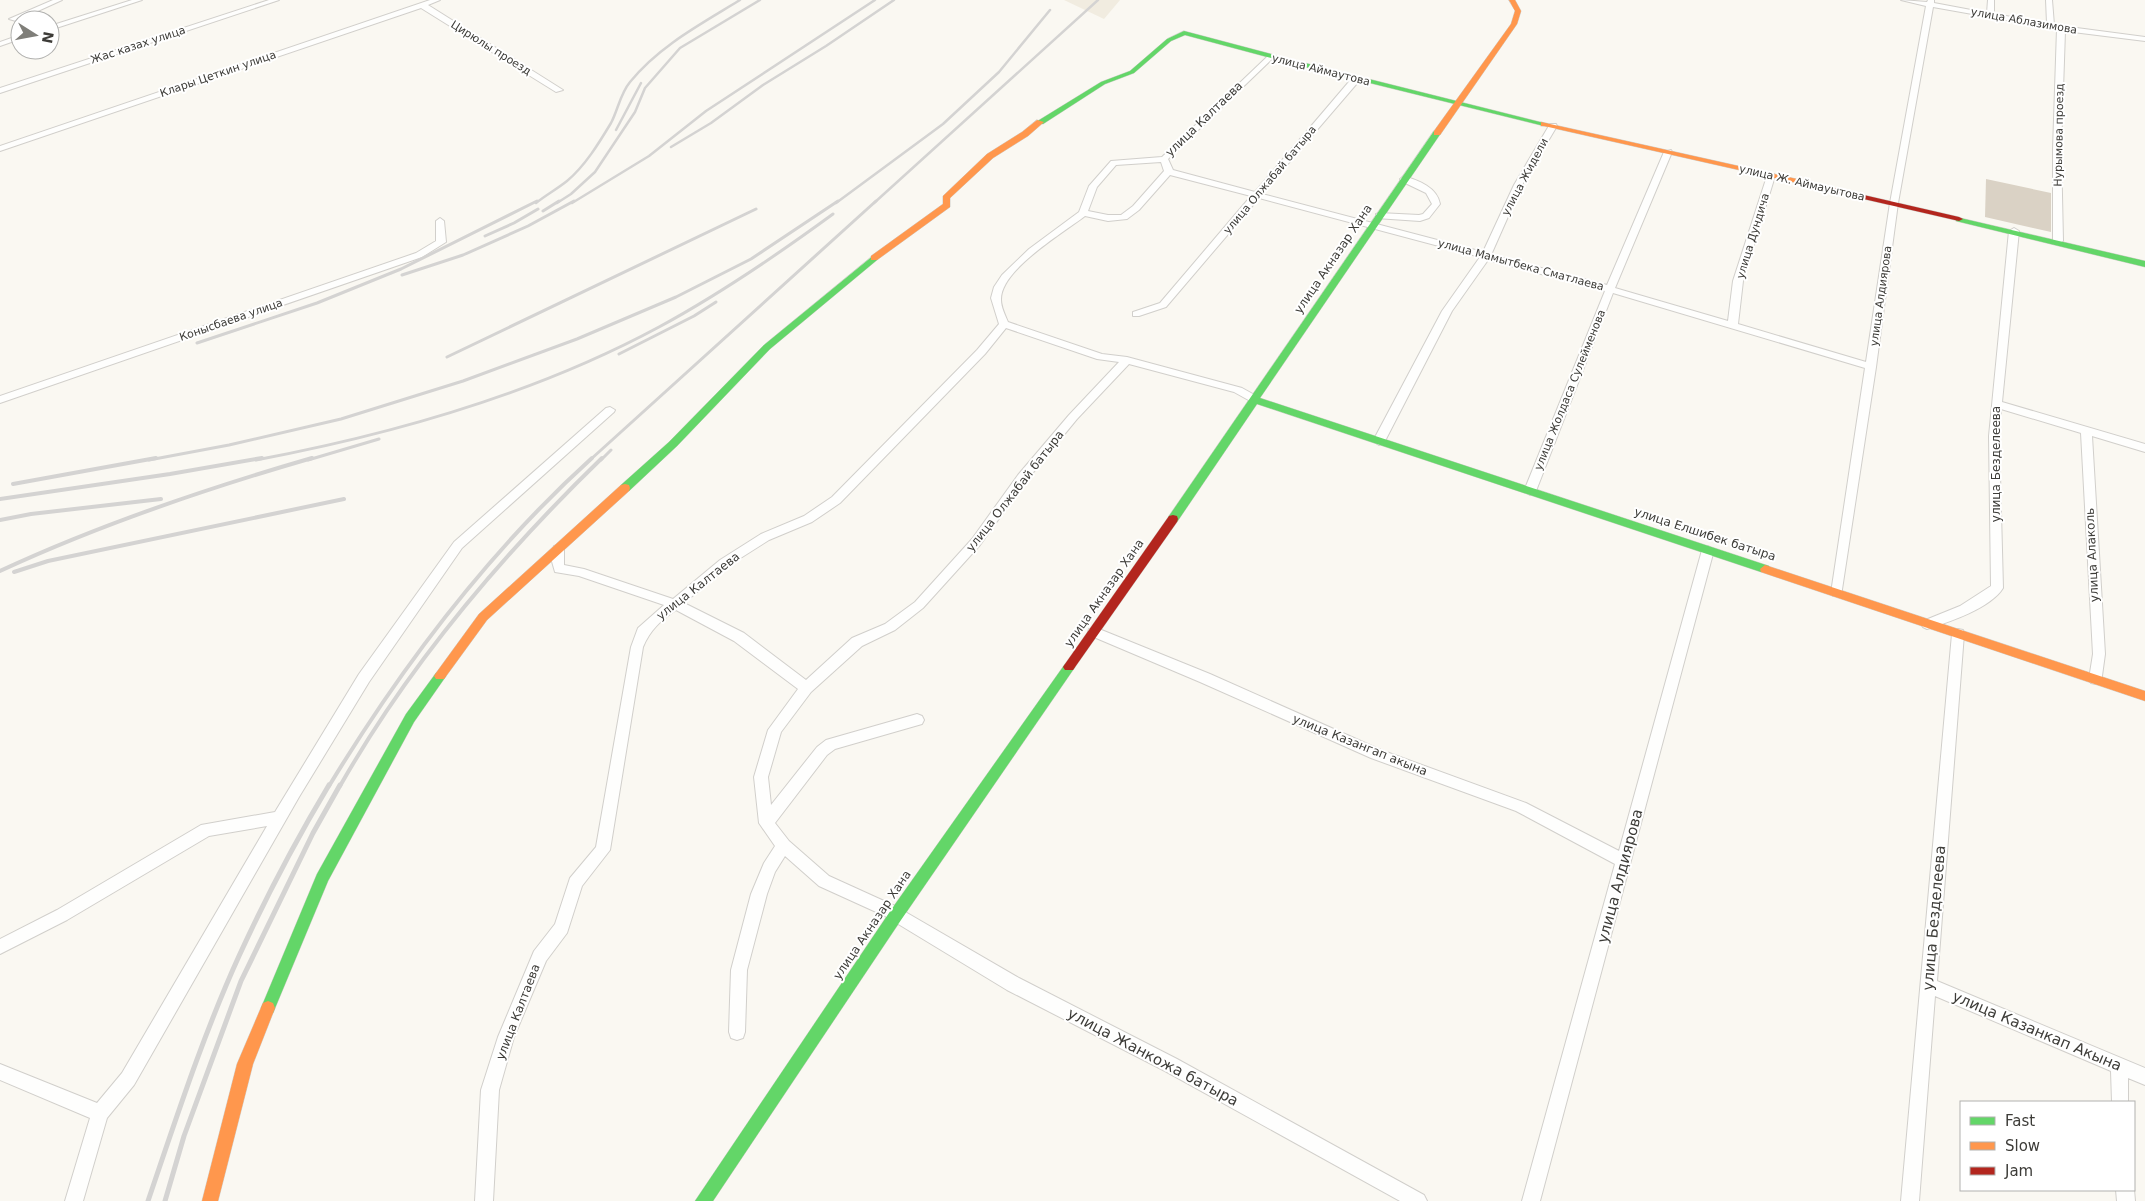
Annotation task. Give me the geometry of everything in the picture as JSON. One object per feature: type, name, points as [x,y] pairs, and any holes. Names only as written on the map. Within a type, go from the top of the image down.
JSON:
[{"type":"street","points":[[34,10],[58,0]]},
{"type":"street","points":[[60,25],[139,0]]},
{"type":"street","name":"Жас казах улица","points":[[0,91],[276,0]]},
{"type":"street","name":"Клары Цеткин улица","points":[[0,149],[437,0]]},
{"type":"street","name":"улица Акназар Хана","points":[[703,1201],[893,913],[1094,632],[1256,400],[1371,226],[1514,24],[1518,12],[1516,4],[1512,0]]},
{"type":"street","name":"улица Аблазимова","points":[[1904,0],[1931,2],[2061,28],[2145,39]]},
{"type":"street","points":[[1990,15],[1991,0]]},
{"type":"street","points":[[2049,0],[2051,26]]},
{"type":"street","name":"улица Алдиярова","points":[[1837,593],[1894,203],[1931,2]]},
{"type":"street","name":"Цирюлы проезд","points":[[422,5],[559,90]]},
{"type":"street","name":"Нурымова проезд","points":[[2058,241],[2061,28]]},
{"type":"street","name":"улица Аймаутова","points":[[558,549],[673,444],[767,346],[860,269],[947,204],[946,198],[990,156],[1025,134],[1041,121],[1103,83],[1132,72],[1170,40],[1184,33],[1269,57],[1458,104]]},
{"type":"street","name":"улица Калтаева","points":[[1083,213],[1122,219],[1131,214],[1169,172],[1164,159],[1269,57]]},
{"type":"street","name":"улица Олжабай батыра","points":[[1136,314],[1164,305],[1356,79]]},
{"type":"street","name":"улица Ж. Аймауытова","points":[[1458,104],[2058,241],[2145,264]]},
{"type":"street","name":"улица Жидели","points":[[1379,441],[1447,311],[1486,256],[1518,185],[1553,126]]},
{"type":"street","name":"улица Жолдаса Сулейменова","points":[[1530,491],[1610,289],[1668,152]]},
{"type":"street","points":[[1164,159],[1114,163],[1094,186],[1083,213],[1030,253],[1001,282],[996,298],[1004,324],[1101,357],[1127,360],[1238,390],[1256,400]]},
{"type":"street","name":"улица Мамытбека Сматлаева","points":[[1169,172],[1610,289],[1871,367]]},
{"type":"street","name":"улица Дундича","points":[[1733,325],[1738,281],[1771,176]]},
{"type":"street","points":[[1379,216],[1420,218],[1426,216],[1436,204],[1434,196],[1428,190],[1404,179]]},
{"type":"street","name":"Конысбаева улица","points":[[0,400],[420,255],[441,242],[440,221]]},
{"type":"street","name":"улица Безделеева","points":[[1927,624],[1955,614],[1985,599],[1997,588],[1994,436],[2014,231]]},
{"type":"street","name":"улица Калтаева","points":[[484,1201],[490,1090],[506,1038],[540,956],[562,928],[575,883],[603,850],[637,647],[643,631],[659,614],[675,604],[724,563],[765,537],[808,519],[836,500],[981,352],[1004,324]]},
{"type":"street","name":"улица Олжабай батыра","points":[[766,823],[761,777],[776,730],[806,688],[858,642],[890,627],[919,605],[976,542],[1022,478],[1073,417],[1127,360]]},
{"type":"street","name":"улица Елшибек батыра","points":[[1256,400],[2145,696]]},
{"type":"street","points":[[1996,404],[2145,448]]},
{"type":"street","points":[[74,1201],[100,1113],[128,1078],[364,678],[458,544],[610,410]]},
{"type":"street","name":"улица Алаколь","points":[[2086,430],[2099,654],[2096,679]]},
{"type":"street","points":[[558,549],[559,569],[580,572],[675,604],[739,637],[806,688]]},
{"type":"street","points":[[210,1201],[245,1064],[322,878],[410,718],[483,617],[558,549]]},
{"type":"street","name":"улица Алдиярова","points":[[1531,1201],[1708,550]]},
{"type":"street","name":"улица Казангап акына","points":[[1094,632],[1205,678],[1376,754],[1521,807],[1624,861]]},
{"type":"street","name":"улица Безделеева","points":[[1910,1201],[1958,634]]},
{"type":"street","points":[[893,913],[824,881],[784,846],[766,823],[822,751],[831,744],[917,720]]},
{"type":"street","points":[[0,947],[62,915],[206,830],[280,818]]},
{"type":"street","points":[[737,1032],[739,970],[759,894],[769,868],[784,846]]},
{"type":"street","name":"улица Жанкожа батыра","points":[[893,913],[1013,984],[1171,1065],[1418,1201]]},
{"type":"street","name":"улица Казанкап Акына","points":[[1928,984],[2145,1077]]},
{"type":"street","points":[[2118,1065],[2120,1101]]},
{"type":"street","points":[[0,1072],[100,1113]]},
{"type":"shaded area","points":[[1064,0],[1120,0],[1104,19]]},
{"type":"building","points":[[1986,179],[2051,193],[2051,232],[1985,217]]},
{"type":"railway","points":[[536,203],[567,181],[586,161],[611,123],[621,97],[641,69],[681,36],[740,0]]},
{"type":"railway","points":[[557,203],[571,194],[595,172],[635,112],[645,88],[680,48],[760,0]]},
{"type":"railway","points":[[572,203],[649,156],[706,111],[875,0]]},
{"type":"railway","points":[[671,147],[711,123],[763,85],[826,46],[894,0]]},
{"type":"railway","points":[[874,203],[1098,0]]},
{"type":"railway","points":[[836,203],[943,124],[999,72],[1050,10]]},
{"type":"railway","points":[[616,130],[641,83]]},
{"type":"railway","points":[[197,343],[317,303],[401,269],[537,201]]},
{"type":"railway","points":[[543,211],[559,201]]},
{"type":"railway","points":[[402,275],[463,255],[528,226],[574,201]]},
{"type":"railway","points":[[149,460],[229,445],[341,419],[463,381],[577,339],[676,297],[751,259],[838,201]]},
{"type":"railway","points":[[590,460],[876,201]]},
{"type":"railway","points":[[485,236],[514,223],[538,209]]},
{"type":"railway","points":[[447,357],[756,209]]},
{"type":"railway","points":[[256,460],[360,438],[411,424],[513,392],[563,372],[612,351],[682,314],[748,274],[833,214]]},
{"type":"railway","points":[[619,354],[694,316],[716,302]]},
{"type":"railway","points":[[308,460],[379,439]]},
{"type":"railway","points":[[601,460],[611,450]]},
{"type":"railway","points":[[13,484],[156,458]]},
{"type":"railway","points":[[0,499],[170,474],[262,458]]},
{"type":"railway","points":[[0,571],[76,538],[154,508],[312,458]]},
{"type":"railway","points":[[329,786],[386,697],[448,613],[517,532],[592,458]]},
{"type":"railway","points":[[340,786],[396,697],[459,613],[529,533],[602,458]]},
{"type":"railway","points":[[0,520],[31,514],[161,499]]},
{"type":"railway","points":[[14,572],[48,561],[344,499]]},
{"type":"railway","points":[[148,1201],[190,1077],[226,986],[271,890],[329,785]]},
{"type":"railway","points":[[165,1201],[184,1136],[241,981],[313,833],[340,785]]},
{"type":"traffic: fast","points":[[1040,122],[1103,83],[1132,72],[1169,40],[1184,33],[1303,65],[1544,124]]},
{"type":"traffic: fast","points":[[1173,519],[1437,133]]},
{"type":"traffic: fast","points":[[1959,219],[2145,264]]},
{"type":"traffic: fast","points":[[625,488],[673,444],[767,347],[874,258]]},
{"type":"traffic: fast","points":[[1256,400],[1765,569]]},
{"type":"traffic: fast","points":[[703,1201],[896,915],[1069,667]]},
{"type":"traffic: fast","points":[[268,1008],[322,878],[410,718],[440,676]]},
{"type":"traffic: slow","points":[[1437,133],[1514,24],[1518,11],[1512,0]]},
{"type":"traffic: slow","points":[[874,258],[947,205],[946,198],[990,156],[1040,122]]},
{"type":"traffic: slow","points":[[1544,124],[1819,186]]},
{"type":"traffic: slow","points":[[440,676],[483,617],[625,488]]},
{"type":"traffic: slow","points":[[1765,569],[2145,696]]},
{"type":"traffic: slow","points":[[210,1201],[245,1064],[268,1008]]},
{"type":"traffic: jam","points":[[1819,186],[1959,219]]},
{"type":"traffic: jam","points":[[1069,667],[1173,519]]}]
